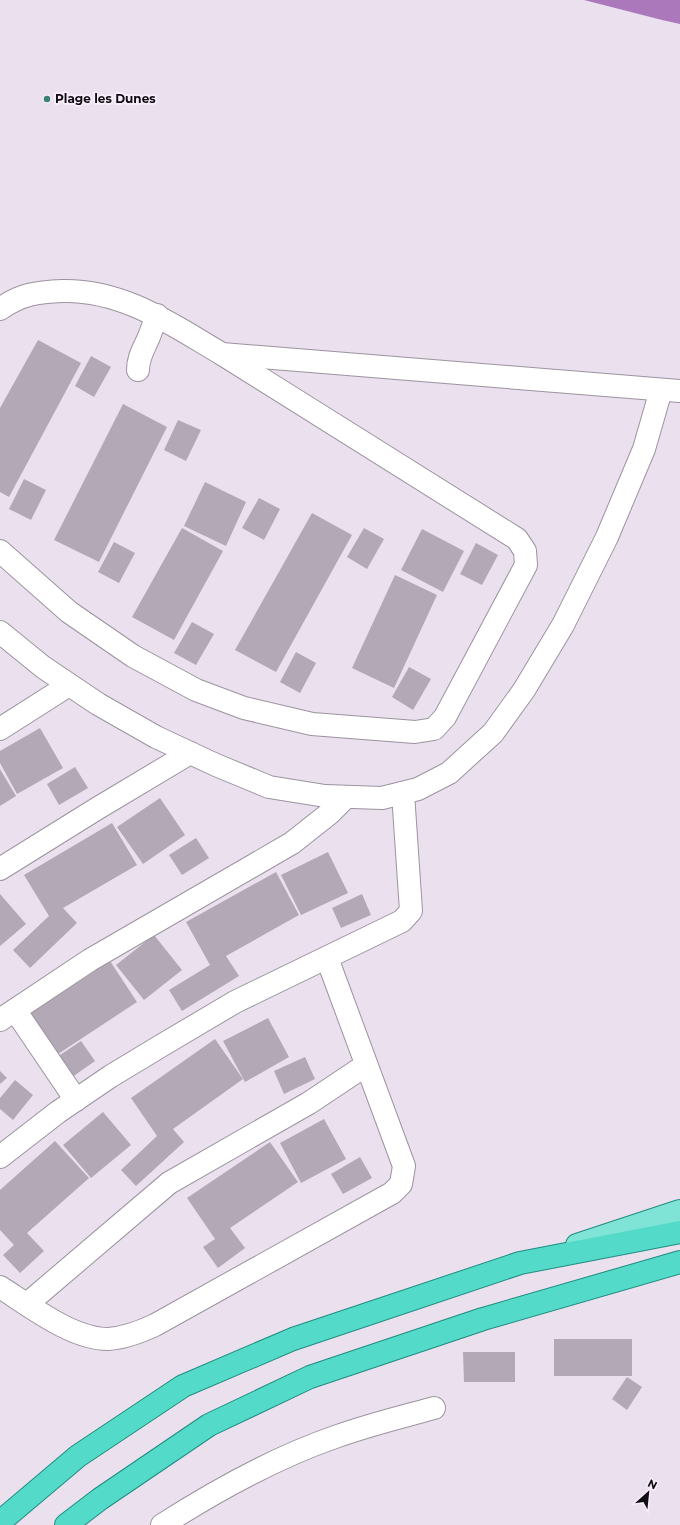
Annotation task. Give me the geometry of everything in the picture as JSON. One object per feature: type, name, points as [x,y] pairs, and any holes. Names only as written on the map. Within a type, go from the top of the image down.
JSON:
[{"type":"highway","points":[[0,1522],[78,1456],[183,1386],[292,1339],[520,1263],[680,1232]]},
{"type":"highway","points":[[66,1525],[100,1499],[209,1425],[310,1377],[483,1319],[680,1262]]},
{"type":"main road","points":[[520,1263],[680,1211]]},
{"type":"main road","points":[[624,1277],[680,1272]]},
{"type":"street","points":[[0,309],[13,300],[41,292],[80,291],[118,298],[157,315],[222,354],[252,364],[671,391],[644,449],[607,538],[563,625],[524,690],[493,733],[449,773],[418,789],[382,798],[325,796],[269,787],[216,766],[156,737],[98,704],[43,667],[0,632]]},
{"type":"street","points":[[138,370],[138,362],[141,353],[157,315]]},
{"type":"street","points":[[0,551],[69,612],[132,656],[196,690],[244,708],[312,724],[415,732],[434,729],[445,717],[526,565],[525,551],[517,539],[252,364]]},
{"type":"street","points":[[0,729],[69,685]]},
{"type":"street","points":[[0,869],[190,753]]},
{"type":"street","points":[[0,1157],[58,1112],[118,1072],[235,1002],[402,921],[411,912],[403,792]]},
{"type":"street","points":[[76,1100],[7,1015],[90,960],[292,843],[330,813],[346,797]]},
{"type":"street","points":[[0,1287],[60,1324],[87,1337],[108,1339],[130,1335],[155,1325],[392,1193],[402,1184],[404,1166],[327,958]]},
{"type":"street","points":[[28,1304],[169,1183],[309,1103],[366,1065]]},
{"type":"street","points":[[162,1525],[238,1479],[285,1456],[334,1437],[383,1421],[434,1408]]},
{"type":"shaded area","points":[[584,0],[680,0],[680,24],[662,20]]},
{"type":"building","points":[[38,340],[81,363],[9,497],[0,492],[0,408]]},
{"type":"building","points":[[91,356],[111,367],[94,397],[75,386]]},
{"type":"building","points":[[123,404],[167,427],[99,562],[54,540]]},
{"type":"building","points":[[178,420],[201,430],[186,461],[164,450]]},
{"type":"building","points":[[24,479],[46,490],[31,520],[9,509]]},
{"type":"building","points":[[205,482],[246,502],[226,546],[184,526]]},
{"type":"building","points":[[259,498],[280,509],[264,540],[242,528]]},
{"type":"building","points":[[312,513],[352,535],[276,672],[235,650]]},
{"type":"building","points":[[182,528],[223,551],[174,640],[132,617]]},
{"type":"building","points":[[364,528],[384,539],[367,569],[347,557]]},
{"type":"building","points":[[422,529],[464,551],[443,592],[401,570]]},
{"type":"building","points":[[114,542],[135,553],[119,583],[98,572]]},
{"type":"building","points":[[476,543],[498,555],[482,585],[460,574]]},
{"type":"building","points":[[395,575],[437,595],[394,688],[352,668]]},
{"type":"building","points":[[192,622],[214,634],[196,665],[174,653]]},
{"type":"building","points":[[296,652],[316,663],[300,693],[280,682]]},
{"type":"building","points":[[409,667],[431,679],[413,710],[392,697]]},
{"type":"building","points":[[40,728],[63,768],[17,794],[0,763],[0,751]]},
{"type":"building","points":[[75,767],[88,788],[59,805],[47,784]]},
{"type":"building","points":[[0,769],[16,796],[0,806]]},
{"type":"building","points":[[160,798],[185,835],[143,864],[117,827]]},
{"type":"building","points":[[112,823],[137,865],[63,908],[77,923],[30,968],[13,950],[49,916],[24,875]]},
{"type":"building","points":[[196,838],[209,858],[182,875],[169,855]]},
{"type":"building","points":[[328,852],[348,893],[301,915],[281,875]]},
{"type":"building","points":[[276,872],[299,915],[226,956],[239,976],[182,1011],[169,990],[210,965],[186,922]]},
{"type":"building","points":[[0,894],[26,924],[0,946]]},
{"type":"building","points":[[362,894],[371,915],[341,928],[332,908]]},
{"type":"building","points":[[154,935],[182,970],[144,1000],[116,965]]},
{"type":"building","points":[[110,961],[137,1002],[52,1058],[25,1017]]},
{"type":"building","points":[[268,1018],[289,1057],[245,1082],[223,1041]]},
{"type":"building","points":[[215,1039],[243,1079],[173,1129],[184,1142],[136,1186],[121,1170],[157,1136],[131,1098]]},
{"type":"building","points":[[81,1041],[95,1061],[68,1080],[54,1059]]},
{"type":"building","points":[[305,1057],[315,1079],[284,1094],[274,1071]]},
{"type":"building","points":[[0,1071],[7,1078],[0,1084]]},
{"type":"building","points":[[15,1080],[33,1095],[13,1120],[0,1109],[0,1098]]},
{"type":"building","points":[[103,1112],[131,1145],[91,1178],[63,1145]]},
{"type":"building","points":[[324,1119],[346,1159],[301,1183],[280,1143]]},
{"type":"building","points":[[55,1141],[89,1178],[27,1233],[44,1251],[20,1273],[3,1255],[14,1245],[0,1230],[0,1190]]},
{"type":"building","points":[[270,1142],[298,1182],[230,1228],[245,1248],[218,1268],[203,1247],[215,1239],[187,1198]]},
{"type":"building","points":[[360,1157],[372,1178],[343,1194],[331,1174]]},
{"type":"building","points":[[554,1339],[632,1339],[632,1376],[554,1376]]},
{"type":"building","points":[[463,1352],[515,1352],[515,1382],[464,1382]]},
{"type":"building","points":[[627,1377],[642,1387],[627,1410],[612,1399]]},
{"type":"place","name":"Plage les Dunes","points":[[47,99]]}]
